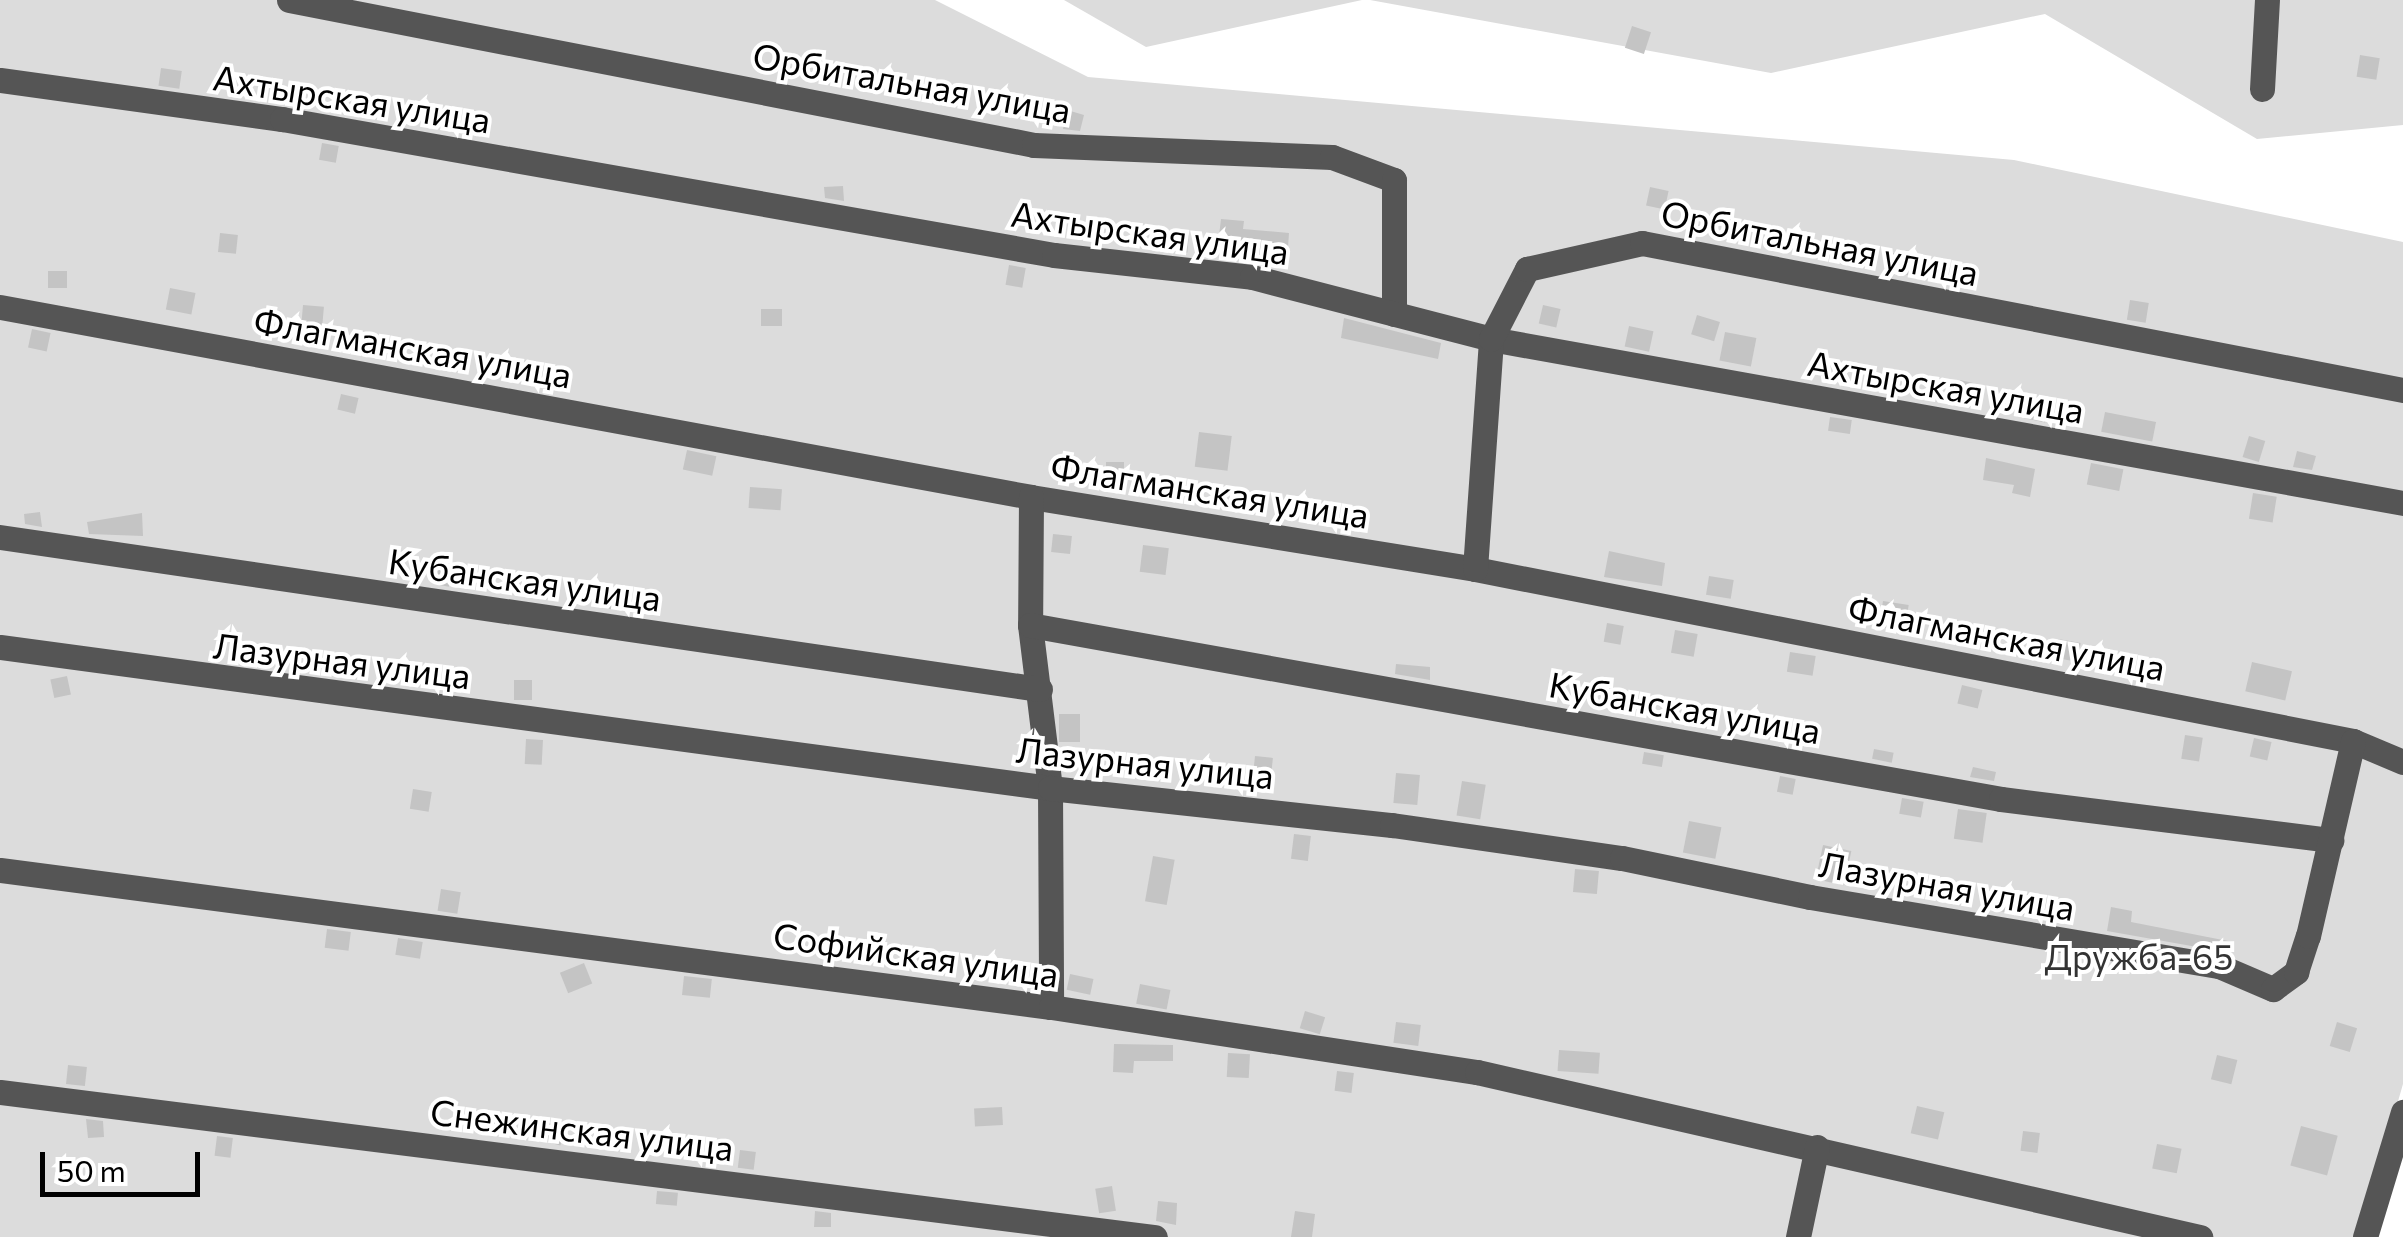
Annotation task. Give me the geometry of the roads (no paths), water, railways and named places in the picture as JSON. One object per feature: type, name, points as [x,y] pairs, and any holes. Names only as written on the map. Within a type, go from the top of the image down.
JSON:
[{"type":"lane","name":"Орбитальная улица","points":[[288,0],[1034,145],[1332,158],[1394,180],[1394,314]]},
{"type":"lane","points":[[2262,89],[2267,0]]},
{"type":"lane","name":"Ахтырская улица","points":[[0,80],[282,119],[1054,255],[1252,277],[1491,339],[2403,502]]},
{"type":"lane","name":"Орбитальная улица","points":[[1476,569],[1491,339],[1528,269],[1642,243],[2403,390]]},
{"type":"lane","name":"Флагманская улица","points":[[0,307],[1031,497],[1476,569],[2353,740],[2403,762]]},
{"type":"lane","points":[[1031,497],[1030,625],[1050,788],[1050,1007]]},
{"type":"lane","name":"Кубанская улица","points":[[0,537],[1040,689]]},
{"type":"lane","name":"Кубанская улица","points":[[1030,625],[2000,800],[2330,840]]},
{"type":"lane","name":"Лазурная улица","points":[[0,648],[1050,788],[1392,824],[1622,858],[1810,898],[2219,966],[2272,989],[2296,972],[2330,840]]},
{"type":"lane","points":[[2330,840],[2353,740]]},
{"type":"lane","name":"Софийская улица","points":[[0,870],[1050,1007],[1477,1072],[1817,1146],[2200,1237]]},
{"type":"lane","name":"Снежинская улица","points":[[0,1092],[1155,1237]]},
{"type":"lane","points":[[2365,1237],[2403,1112]]},
{"type":"lane","points":[[1798,1237],[1817,1146]]},
{"type":"park label","name":"Дружба-65","points":[[2139,956]]}]
